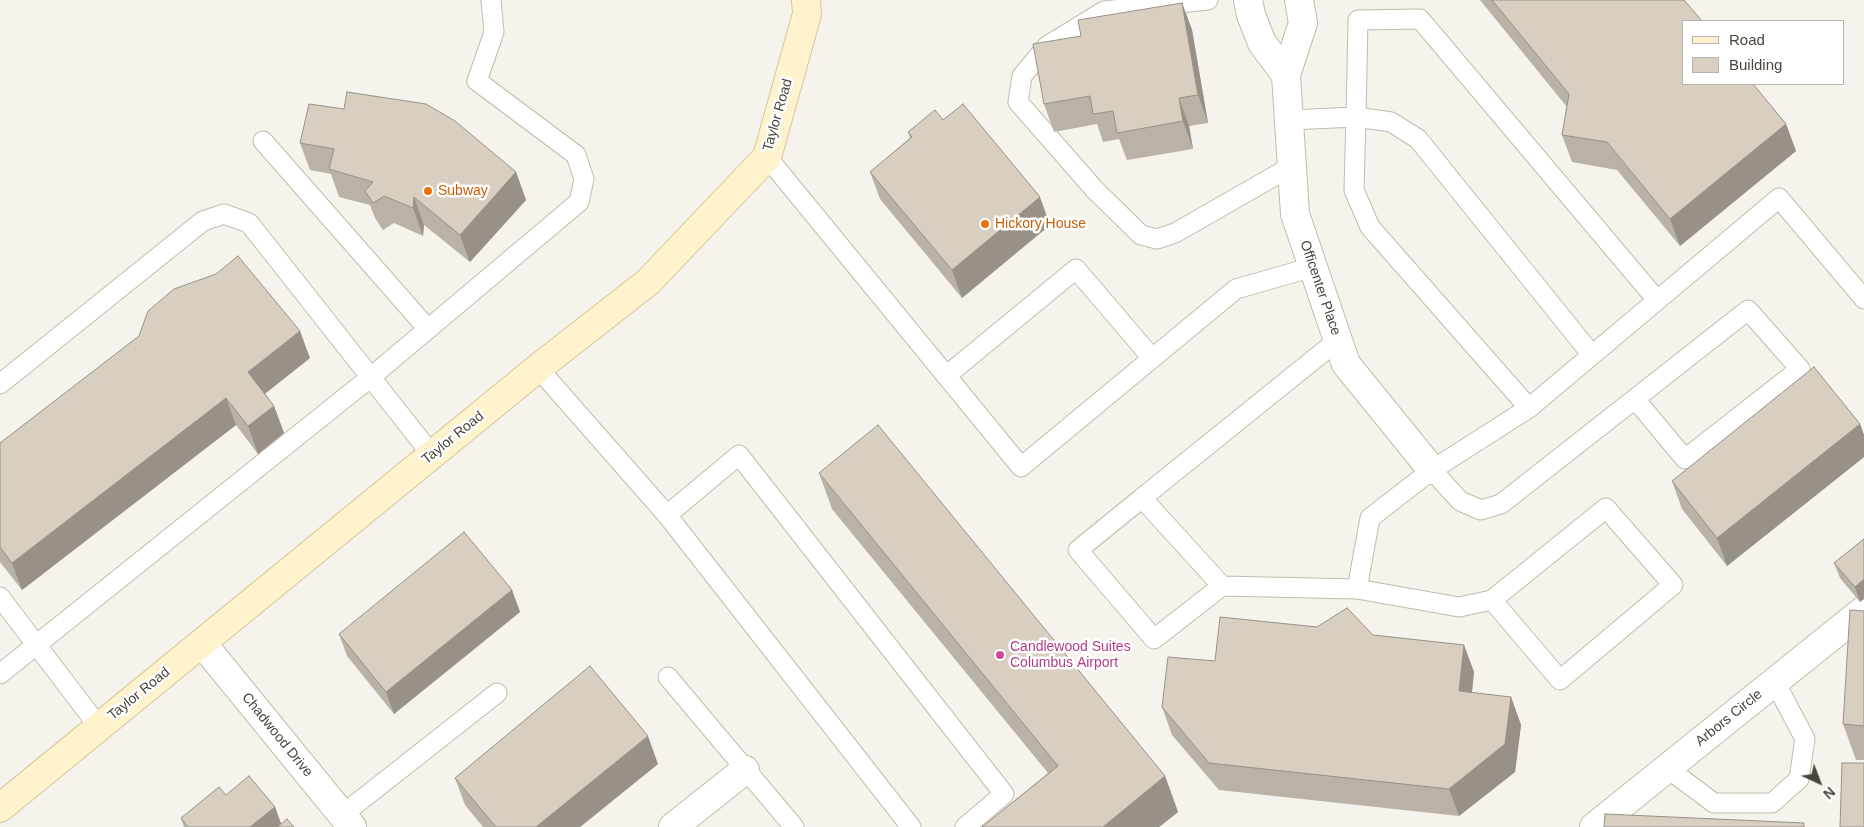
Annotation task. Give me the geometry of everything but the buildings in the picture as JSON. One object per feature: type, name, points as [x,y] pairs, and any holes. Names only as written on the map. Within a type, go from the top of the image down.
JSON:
[{"type":"main road","name":"Taylor Road","points":[[0,808],[432,454],[648,282],[766,157],[807,14],[806,0]]},
{"type":"street","points":[[1248,0],[1251,15],[1262,43],[1286,75]]},
{"type":"street","name":"Officenter Place","points":[[1300,0],[1303,23],[1286,75],[1295,214],[1346,364],[1432,470]]},
{"type":"street","name":"Arbors Circle","points":[[1594,827],[1864,610]]},
{"type":"street","name":"Chadwood Drive","points":[[202,643],[347,821]]},
{"type":"street","points":[[673,827],[746,770]]},
{"type":"lane","points":[[0,674],[371,377],[579,202],[584,179],[576,155],[477,81],[494,32],[491,0]]},
{"type":"lane","points":[[1204,0],[1104,11],[1047,46],[1022,76],[1018,102],[1095,190],[1141,235],[1157,239],[1175,233],[1292,166]]},
{"type":"lane","points":[[1529,408],[1370,228],[1354,190],[1358,20],[1420,19],[1657,300]]},
{"type":"lane","points":[[1289,120],[1356,117],[1392,122],[1418,139],[1592,355]]},
{"type":"lane","points":[[263,141],[428,328]]},
{"type":"lane","points":[[766,157],[1021,467],[1236,289],[1313,267]]},
{"type":"lane","points":[[1357,589],[1370,518],[1432,470],[1529,408],[1779,198],[1864,298]]},
{"type":"lane","points":[[0,384],[203,221],[224,214],[249,224],[432,454]]},
{"type":"lane","points":[[946,376],[1076,269],[1152,358]]},
{"type":"lane","points":[[1432,470],[1460,501],[1481,510],[1502,504],[1635,399],[1748,310],[1800,369],[1685,459],[1635,399]]},
{"type":"lane","points":[[1338,340],[1078,550],[1154,639],[1222,586],[1357,589],[1459,607],[1492,600],[1606,508],[1673,585],[1560,680],[1492,600]]},
{"type":"lane","points":[[538,368],[667,515],[911,827]]},
{"type":"lane","points":[[667,515],[739,455],[1004,794],[965,827]]},
{"type":"lane","points":[[1142,498],[1222,586]]},
{"type":"lane","points":[[0,597],[99,727]]},
{"type":"lane","points":[[668,677],[794,827]]},
{"type":"lane","points":[[1667,768],[1714,802],[1772,802],[1799,779],[1805,739],[1775,682]]},
{"type":"lane","points":[[347,821],[497,693]]},
{"type":"place","name":"Subway","points":[[428,191]]},
{"type":"place","name":"Hickory House","points":[[985,224]]},
{"type":"place","name":"Candlewood Suites Columbus Airport","points":[[1000,655]]}]
